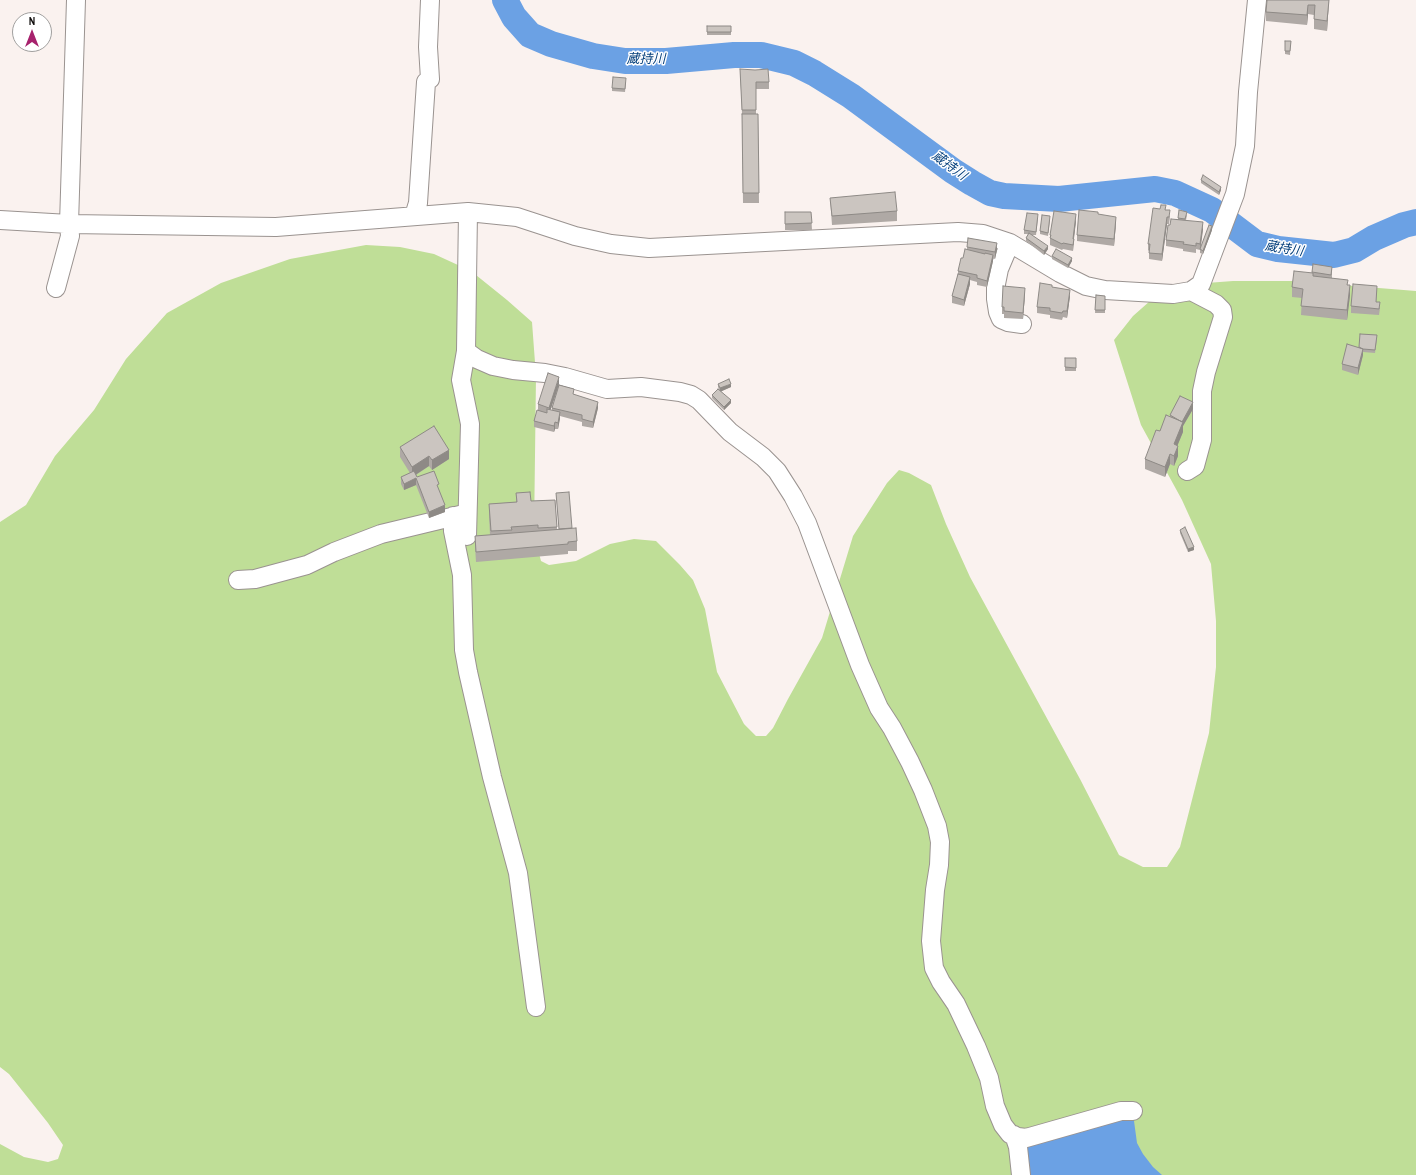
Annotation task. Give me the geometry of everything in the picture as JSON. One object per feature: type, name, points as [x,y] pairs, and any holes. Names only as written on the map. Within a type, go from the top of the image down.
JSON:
[{"type":"street","points":[[56,288],[70,236],[68,224],[76,0]]},
{"type":"street","points":[[414,216],[418,203],[426,82],[430,79],[428,47],[430,0]]},
{"type":"street","points":[[0,220],[68,224],[276,227],[468,212],[517,217],[575,236],[611,244],[649,248],[958,232],[983,234],[1010,243],[1060,274],[1086,286],[1105,290],[1173,294],[1191,291],[1200,284],[1235,194],[1245,146],[1248,92],[1257,0]]},
{"type":"street","points":[[468,212],[466,351],[461,380],[470,424],[460,515],[453,532],[462,575],[464,650],[492,777],[518,872],[536,1007]]},
{"type":"street","points":[[1010,243],[999,269],[996,284],[996,299],[998,312],[1001,319],[1008,322],[1022,324]]},
{"type":"street","points":[[1188,470],[1195,466],[1202,440],[1202,391],[1206,372],[1223,317],[1222,310],[1216,304],[1191,291]]},
{"type":"street","points":[[466,351],[477,359],[493,366],[558,376],[607,389],[648,388],[691,395],[699,400],[730,432],[763,457],[777,471],[794,496],[807,523],[860,665],[879,708],[892,728],[910,762],[937,826],[940,842],[939,865],[935,890],[931,941],[934,968],[941,982],[956,1004],[976,1046],[988,1078],[995,1106],[1002,1125],[1010,1134],[1026,1138],[1121,1111],[1133,1111]]},
{"type":"street","points":[[460,515],[467,536]]},
{"type":"street","points":[[238,580],[255,579],[307,565],[334,552],[380,534],[460,515]]},
{"type":"street","points":[[1014,1135],[1018,1147],[1021,1175]]},
{"type":"green space","points":[[366,245],[400,247],[434,254],[471,271],[532,322],[536,376],[534,534],[541,561],[549,565],[576,561],[610,544],[634,539],[656,541],[693,580],[705,609],[717,672],[744,724],[756,736],[766,736],[773,728],[822,638],[853,536],[887,483],[899,470],[909,473],[931,485],[946,524],[970,577],[1080,779],[1119,855],[1143,867],[1167,867],[1180,847],[1209,733],[1216,667],[1216,621],[1211,564],[1182,500],[1141,425],[1114,340],[1133,316],[1167,286],[1233,281],[1292,281],[1416,291],[1416,1175],[0,1175],[0,1144],[24,1157],[48,1162],[58,1159],[63,1145],[48,1123],[9,1074],[0,1067],[0,522],[26,505],[55,456],[94,410],[126,359],[167,313],[221,283],[290,259]]},
{"type":"water","points":[[1132,1115],[1137,1143],[1153,1167],[1162,1175],[1027,1175],[1023,1147]]},
{"type":"building","points":[[1267,0],[1329,0],[1327,21],[1314,19],[1315,5],[1308,5],[1307,15],[1266,12]]},
{"type":"building","points":[[707,26],[731,26],[731,32],[707,32]]},
{"type":"building","points":[[1285,41],[1291,41],[1290,51],[1285,51]]},
{"type":"building","points":[[740,69],[768,69],[769,82],[756,82],[756,110],[742,110]]},
{"type":"building","points":[[613,77],[626,78],[625,89],[612,88]]},
{"type":"building","points":[[742,114],[758,114],[759,193],[743,193]]},
{"type":"building","points":[[1203,175],[1221,187],[1219,192],[1201,180]]},
{"type":"building","points":[[895,192],[897,211],[832,216],[830,198]]},
{"type":"building","points":[[1161,205],[1166,205],[1165,210],[1170,210],[1169,217],[1167,217],[1162,254],[1149,253],[1150,244],[1148,244],[1153,208],[1160,209]]},
{"type":"building","points":[[1079,210],[1098,212],[1098,214],[1116,217],[1114,239],[1077,235]]},
{"type":"building","points":[[1179,210],[1187,212],[1185,219],[1178,218]]},
{"type":"building","points":[[1054,211],[1076,214],[1073,245],[1062,244],[1050,238]]},
{"type":"building","points":[[785,212],[811,212],[812,223],[785,224]]},
{"type":"building","points":[[1027,213],[1038,214],[1036,232],[1024,230]]},
{"type":"building","points":[[1042,215],[1050,216],[1048,233],[1040,231]]},
{"type":"building","points":[[1171,219],[1203,222],[1200,244],[1196,243],[1196,246],[1183,244],[1184,242],[1166,240],[1168,225],[1170,225]]},
{"type":"building","points":[[1209,225],[1212,226],[1203,251],[1200,249]]},
{"type":"building","points":[[1029,233],[1048,246],[1044,251],[1026,238]]},
{"type":"building","points":[[968,238],[997,243],[995,252],[967,247]]},
{"type":"building","points":[[965,249],[993,255],[987,281],[977,278],[977,275],[958,271]]},
{"type":"building","points":[[1056,249],[1072,258],[1068,265],[1052,256]]},
{"type":"building","points":[[1313,264],[1332,267],[1331,275],[1312,272]]},
{"type":"building","points":[[1294,271],[1313,273],[1313,276],[1348,280],[1347,285],[1350,285],[1347,310],[1301,306],[1303,289],[1292,287]]},
{"type":"building","points":[[958,274],[970,277],[964,300],[952,296]]},
{"type":"building","points":[[1040,283],[1070,290],[1067,311],[1063,311],[1062,313],[1050,311],[1050,308],[1037,307]]},
{"type":"building","points":[[1353,284],[1377,286],[1376,302],[1380,302],[1379,309],[1351,306]]},
{"type":"building","points":[[1003,286],[1025,288],[1023,313],[1004,311],[1004,307],[1002,307]]},
{"type":"building","points":[[1096,295],[1105,296],[1105,310],[1095,310]]},
{"type":"building","points":[[1360,334],[1377,335],[1375,350],[1363,349],[1359,347]]},
{"type":"building","points":[[1347,344],[1363,349],[1358,368],[1342,364]]},
{"type":"building","points":[[1065,358],[1076,358],[1076,368],[1065,367]]},
{"type":"building","points":[[548,373],[559,377],[549,408],[538,404]]},
{"type":"building","points":[[729,379],[731,384],[720,388],[718,384]]},
{"type":"building","points":[[559,385],[574,389],[573,394],[598,402],[593,422],[582,419],[582,415],[552,408]]},
{"type":"building","points":[[718,389],[731,400],[724,407],[712,395]]},
{"type":"building","points":[[1180,396],[1193,402],[1182,422],[1170,415]]},
{"type":"building","points":[[547,409],[560,412],[558,423],[555,422],[554,426],[534,421],[537,410],[547,413]]},
{"type":"building","points":[[1166,415],[1183,422],[1174,444],[1178,446],[1174,456],[1170,454],[1165,467],[1145,459],[1156,430],[1160,431]]},
{"type":"building","points":[[434,426],[449,450],[432,460],[429,456],[412,467],[400,447]]},
{"type":"building","points":[[414,471],[417,477],[434,471],[439,484],[437,485],[445,505],[429,512],[416,478],[404,484],[401,477]]},
{"type":"building","points":[[530,492],[531,501],[555,500],[557,527],[538,528],[538,525],[511,527],[512,530],[491,531],[489,504],[517,502],[516,493]]},
{"type":"building","points":[[569,492],[572,528],[559,529],[556,493]]},
{"type":"building","points":[[1185,527],[1194,547],[1188,549],[1180,530]]},
{"type":"building","points":[[576,528],[577,541],[568,542],[568,544],[476,552],[475,536]]},
{"type":"waterway","name":"蔵持川","points":[[505,0],[514,17],[530,35],[551,44],[593,56],[625,61],[666,61],[734,55],[761,55],[794,63],[814,73],[851,96],[953,171],[990,193],[1004,196],[1059,199],[1155,189],[1175,193],[1212,210],[1257,244],[1278,249],[1334,255],[1354,250],[1374,238],[1404,225],[1416,222]]}]
